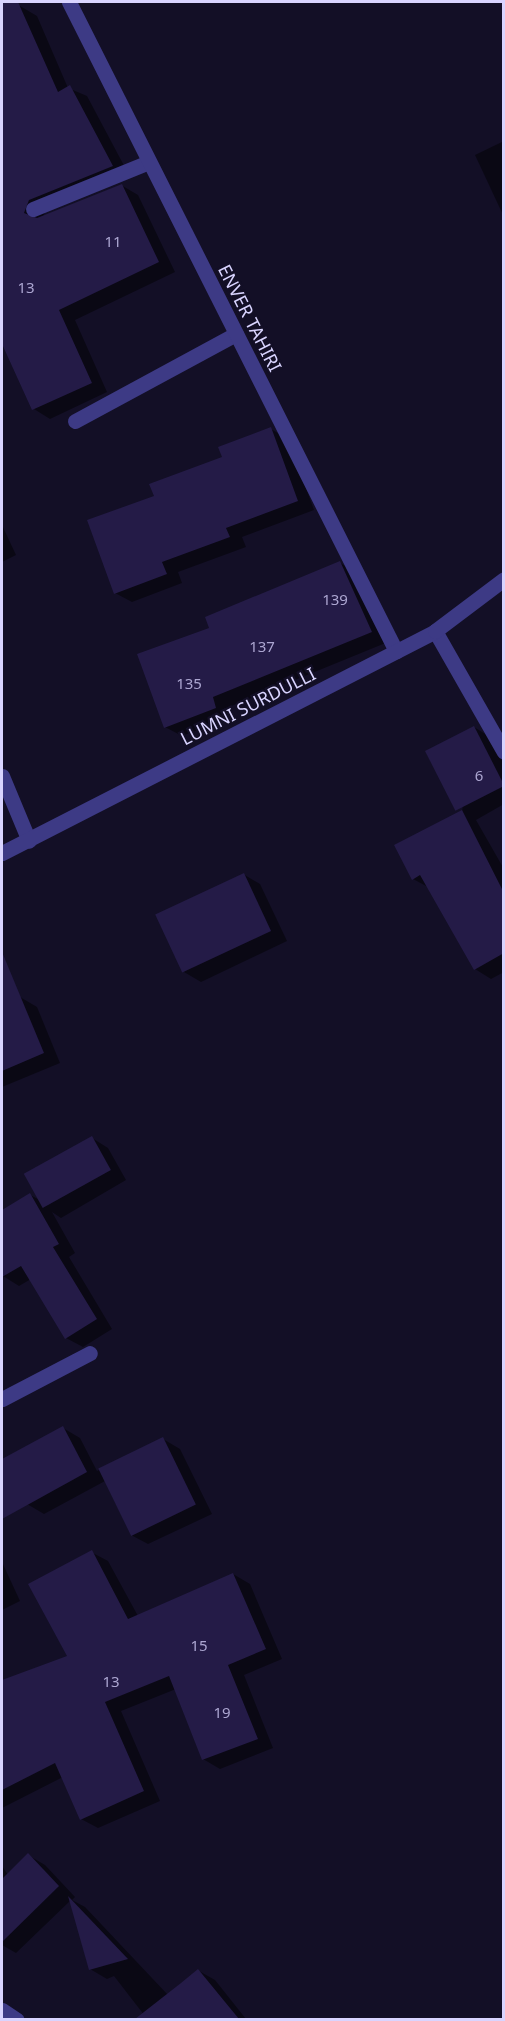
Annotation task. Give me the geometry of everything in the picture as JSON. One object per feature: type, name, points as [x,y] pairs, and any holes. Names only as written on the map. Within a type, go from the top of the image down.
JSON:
[{"type":"street","name":"ENVER TAHIRI","points":[[69,2],[396,651]]},
{"type":"street","points":[[33,209],[149,162]]},
{"type":"street","points":[[75,422],[236,334]]},
{"type":"street","name":"LUMNI SURDULLI","points":[[2,853],[435,631],[504,579]]},
{"type":"street","points":[[435,631],[504,752]]},
{"type":"street","points":[[2,776],[29,841]]},
{"type":"street","points":[[2,1399],[90,1353]]},
{"type":"street","points":[[2,2010],[17,2019]]},
{"type":"building","points":[[2,2],[18,2],[58,92],[70,85],[113,166],[29,200],[24,213],[37,218],[122,184],[159,262],[59,310],[92,383],[32,410],[2,344]]},
{"type":"building","points":[[271,427],[298,501],[226,528],[230,537],[162,562],[167,574],[114,594],[87,520],[154,496],[149,484],[222,457],[218,447]]},
{"type":"building","points":[[340,561],[372,632],[213,697],[216,708],[164,728],[137,654],[209,628],[205,617]]},
{"type":"building","points":[[474,726],[504,786],[455,811],[425,751]]},
{"type":"building","points":[[462,810],[504,893],[504,953],[474,970],[420,875],[412,880],[394,845]]},
{"type":"building","points":[[244,873],[271,931],[182,972],[155,914]]},
{"type":"building","points":[[2,952],[44,1053],[2,1071]]},
{"type":"building","points":[[92,1136],[111,1170],[43,1208],[24,1174]]},
{"type":"building","points":[[30,1193],[59,1244],[53,1247],[97,1319],[65,1339],[21,1266],[2,1277],[2,1210]]},
{"type":"building","points":[[63,1426],[87,1472],[2,1519],[2,1459]]},
{"type":"building","points":[[163,1437],[196,1504],[131,1536],[98,1469]]},
{"type":"building","points":[[92,1550],[128,1619],[233,1573],[266,1649],[228,1665],[258,1739],[202,1760],[169,1676],[105,1702],[144,1791],[80,1820],[55,1763],[2,1790],[2,1680],[67,1656],[28,1584]]},
{"type":"building","points":[[28,1853],[59,1886],[2,1942],[2,1879]]},
{"type":"building","points":[[68,1896],[128,1959],[89,1970]]},
{"type":"building","points":[[198,1969],[239,2019],[135,2019],[181,1983]]}]
